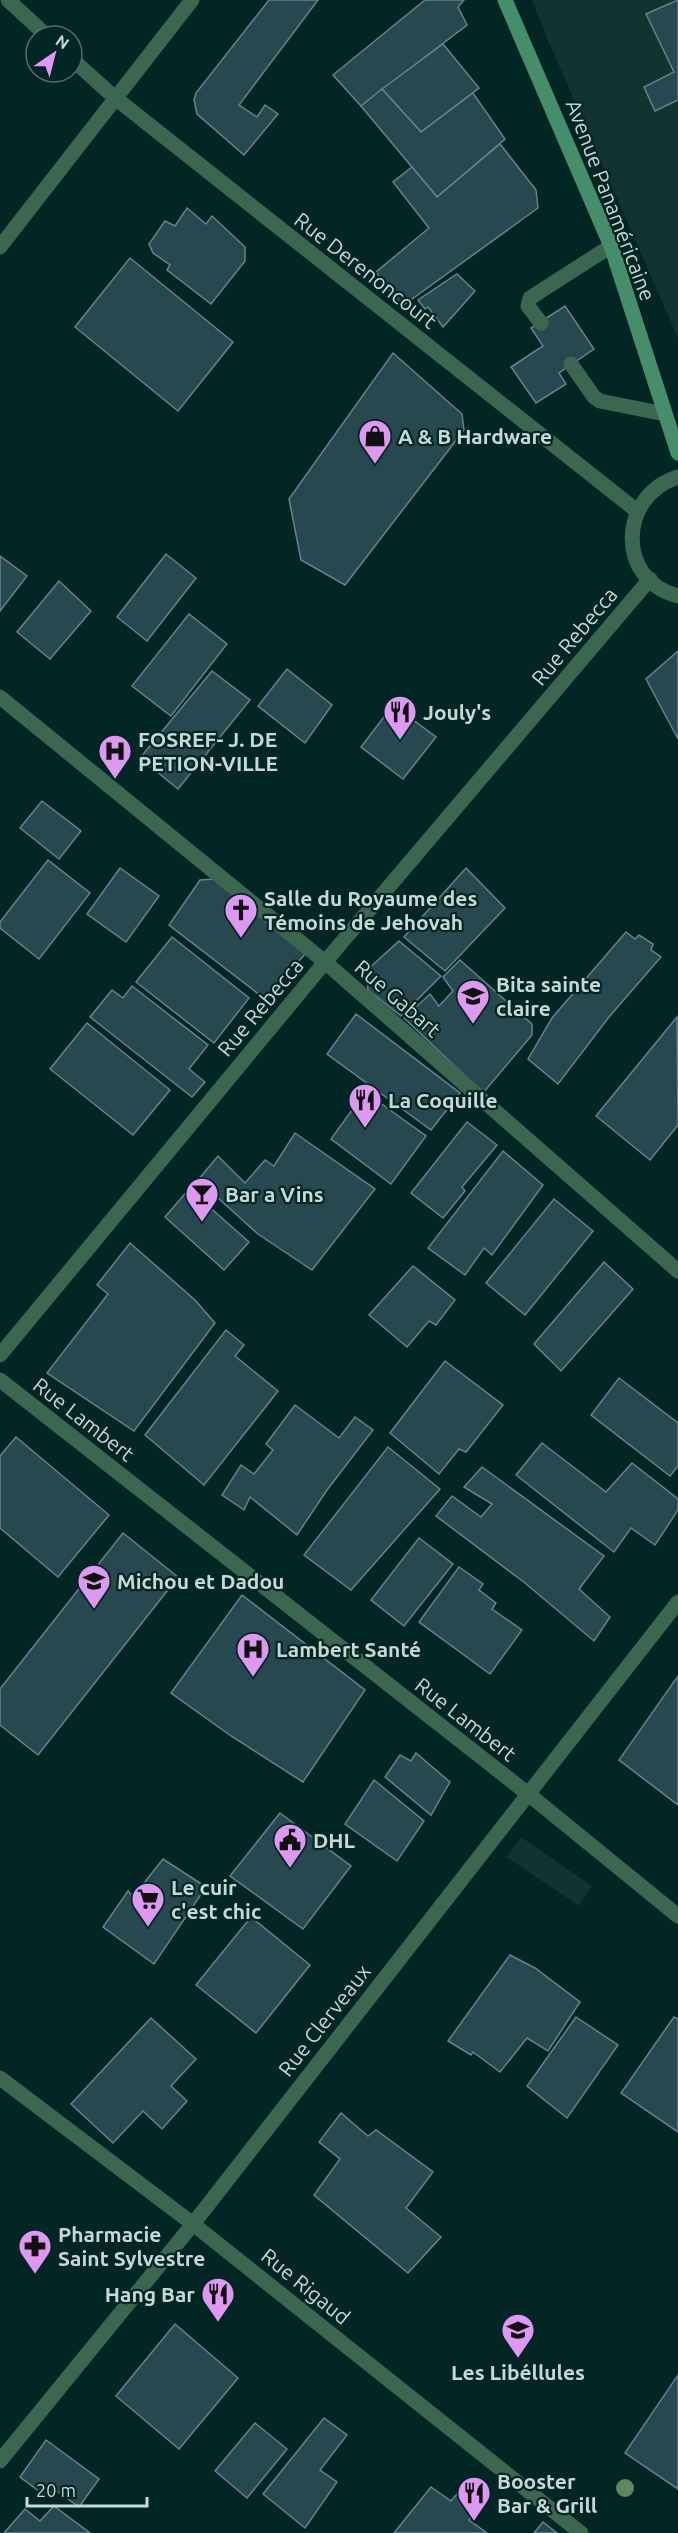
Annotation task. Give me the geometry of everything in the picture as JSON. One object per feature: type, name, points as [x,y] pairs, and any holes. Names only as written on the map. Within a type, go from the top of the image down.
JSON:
[{"type":"main road","name":"Avenue Panaméricaine","points":[[505,0],[611,246],[678,453]]},
{"type":"street","points":[[8,0],[34,24]]},
{"type":"street","points":[[0,247],[114,97],[192,0]]},
{"type":"street","name":"Rue Derenoncourt","points":[[84,70],[114,97],[637,511]]},
{"type":"street","points":[[541,323],[528,306],[530,298],[611,246]]},
{"type":"street","points":[[571,364],[594,398],[665,414]]},
{"type":"street","points":[[678,477],[665,481],[649,493],[637,511],[632,528],[633,547],[638,564],[660,588],[678,596]]},
{"type":"street","name":"Rue Rebecca","points":[[0,1355],[325,962],[650,579]]},
{"type":"street","name":"Rue Gabart","points":[[0,697],[325,962],[678,1271]]},
{"type":"street","name":"Rue Lambert","points":[[0,1380],[527,1793],[678,1916]]},
{"type":"street","name":"Rue Clerveaux","points":[[0,2461],[193,2223],[678,1602]]},
{"type":"street","name":"Rue Rigaud","points":[[0,2078],[193,2223],[581,2533]]},
{"type":"shaded area","points":[[532,0],[678,0],[678,338],[546,36]]},
{"type":"shaded area","points":[[521,1837],[592,1886],[579,1906],[507,1857]]},
{"type":"building","points":[[269,0],[318,0],[239,105],[257,117],[265,105],[278,114],[244,155],[197,114],[194,100],[196,93]]},
{"type":"building","points":[[425,0],[464,0],[458,7],[467,25],[361,106],[333,75]]},
{"type":"building","points":[[678,0],[678,100],[655,111],[644,87],[674,72],[646,14]]},
{"type":"building","points":[[443,44],[479,88],[421,132],[382,89]]},
{"type":"building","points":[[382,89],[421,132],[473,93],[505,139],[437,197],[361,106]]},
{"type":"building","points":[[500,144],[536,190],[538,208],[401,307],[376,272],[429,228],[393,182],[412,167],[437,197]]},
{"type":"building","points":[[187,208],[206,224],[212,216],[245,247],[245,261],[211,304],[167,270],[170,265],[153,253],[149,244],[165,221],[175,226]]},
{"type":"building","points":[[130,258],[233,342],[178,411],[75,327]]},
{"type":"building","points":[[457,274],[475,291],[443,327],[428,307],[425,309],[418,300]]},
{"type":"building","points":[[565,306],[594,349],[559,373],[566,384],[536,403],[511,367],[543,346],[531,328]]},
{"type":"building","name":"A & B Hardware","points":[[393,353],[462,414],[464,430],[345,585],[301,560],[289,499]]},
{"type":"building","points":[[166,554],[196,578],[147,641],[117,617]]},
{"type":"building","points":[[0,556],[27,576],[0,611]]},
{"type":"building","points":[[59,581],[91,611],[50,659],[17,632]]},
{"type":"building","points":[[189,614],[227,644],[171,716],[132,686]]},
{"type":"building","points":[[678,651],[678,739],[646,679]]},
{"type":"building","points":[[287,669],[332,705],[305,743],[258,706]]},
{"type":"building","points":[[212,671],[250,700],[178,789],[140,758]]},
{"type":"building","points":[[393,705],[436,737],[403,779],[361,747]]},
{"type":"building","points":[[42,801],[81,831],[59,859],[20,828]]},
{"type":"building","points":[[48,860],[90,893],[39,959],[0,928],[0,922]]},
{"type":"building","points":[[120,868],[159,896],[126,942],[87,914]]},
{"type":"building","points":[[466,868],[505,908],[445,971],[404,937]]},
{"type":"building","points":[[214,879],[306,953],[265,999],[169,925],[200,880]]},
{"type":"building","points":[[626,932],[635,939],[639,935],[653,944],[651,950],[661,957],[609,1017],[558,1084],[528,1059],[552,1018]]},
{"type":"building","points":[[172,937],[249,998],[214,1043],[136,982]]},
{"type":"building","points":[[399,941],[441,976],[401,1016],[368,990],[366,971]]},
{"type":"building","points":[[460,960],[532,1024],[532,1035],[483,1093],[404,1018],[430,994],[439,1006],[453,991],[443,977]]},
{"type":"building","points":[[132,986],[208,1045],[189,1069],[205,1082],[192,1097],[90,1017],[112,990],[123,998]]},
{"type":"building","points":[[356,1014],[460,1093],[431,1130],[327,1054]]},
{"type":"building","points":[[677,1017],[678,1125],[650,1160],[596,1116]]},
{"type":"building","points":[[87,1023],[170,1090],[133,1135],[50,1069]]},
{"type":"building","points":[[365,1092],[426,1136],[391,1184],[331,1139]]},
{"type":"building","points":[[467,1122],[497,1145],[462,1187],[465,1191],[443,1218],[411,1193]]},
{"type":"building","points":[[295,1133],[375,1189],[312,1270],[258,1234],[198,1180],[218,1156],[245,1183],[265,1160],[274,1166]]},
{"type":"building","points":[[503,1151],[543,1185],[492,1255],[484,1248],[465,1275],[428,1248]]},
{"type":"building","points":[[189,1189],[249,1242],[224,1270],[165,1217]]},
{"type":"building","points":[[554,1199],[593,1231],[525,1315],[486,1283]]},
{"type":"building","points":[[130,1243],[195,1300],[215,1323],[134,1431],[47,1373],[108,1294],[97,1285]]},
{"type":"building","points":[[604,1262],[633,1289],[561,1371],[534,1344]]},
{"type":"building","points":[[413,1266],[455,1300],[436,1325],[429,1321],[407,1347],[369,1315]]},
{"type":"building","points":[[226,1330],[244,1345],[235,1356],[278,1391],[204,1485],[145,1435]]},
{"type":"building","points":[[445,1361],[503,1405],[466,1452],[459,1449],[439,1474],[390,1433]]},
{"type":"building","points":[[619,1378],[678,1423],[678,1466],[670,1476],[591,1415]]},
{"type":"building","points":[[295,1405],[339,1438],[355,1417],[373,1430],[327,1490],[297,1535],[250,1497],[244,1510],[222,1495],[241,1465],[254,1474],[273,1450],[266,1444]]},
{"type":"building","points":[[16,1437],[109,1515],[58,1577],[0,1528],[0,1456]]},
{"type":"building","points":[[542,1443],[606,1492],[632,1463],[678,1499],[678,1510],[655,1545],[631,1528],[614,1552],[516,1475]]},
{"type":"building","points":[[388,1447],[440,1489],[351,1590],[304,1555]]},
{"type":"building","points":[[482,1467],[604,1556],[579,1589],[610,1617],[594,1641],[525,1583],[436,1516],[452,1496],[481,1517],[492,1504],[464,1487]]},
{"type":"building","points":[[123,1533],[178,1577],[38,1755],[0,1725],[0,1689]]},
{"type":"building","points":[[419,1538],[453,1564],[404,1626],[371,1600]]},
{"type":"building","points":[[459,1567],[483,1584],[479,1590],[496,1603],[492,1609],[522,1630],[490,1674],[419,1622]]},
{"type":"building","points":[[242,1595],[365,1690],[303,1782],[231,1736],[171,1693]]},
{"type":"building","points":[[678,1676],[678,1805],[619,1760]]},
{"type":"building","points":[[416,1753],[450,1782],[431,1815],[385,1777],[400,1755],[411,1761]]},
{"type":"building","points":[[374,1780],[424,1821],[397,1861],[345,1824]]},
{"type":"building","points":[[280,1813],[351,1866],[303,1929],[230,1876]]},
{"type":"building","points":[[163,1859],[206,1887],[154,1964],[103,1927],[128,1891],[133,1897]]},
{"type":"building","points":[[251,1917],[310,1965],[256,2033],[196,1985]]},
{"type":"building","points":[[510,1955],[535,1968],[580,2002],[548,2051],[527,2038],[500,2072],[473,2052],[471,2055],[448,2041]]},
{"type":"building","points":[[576,2017],[618,2045],[567,2118],[527,2086]]},
{"type":"building","points":[[674,2017],[678,2019],[678,2132],[621,2093]]},
{"type":"building","points":[[151,2018],[196,2059],[171,2086],[187,2101],[162,2129],[143,2111],[113,2143],[71,2104]]},
{"type":"building","points":[[341,2113],[368,2136],[376,2130],[433,2172],[406,2208],[441,2237],[408,2273],[314,2195],[340,2159],[319,2142]]},
{"type":"building","points":[[175,2324],[238,2378],[179,2449],[116,2396]]},
{"type":"building","points":[[678,2375],[678,2489],[625,2453]]},
{"type":"building","points":[[324,2418],[347,2435],[320,2470],[337,2482],[305,2528],[263,2494]]},
{"type":"building","points":[[255,2423],[287,2449],[247,2498],[215,2471]]},
{"type":"building","points":[[46,2440],[99,2479],[79,2507],[54,2489],[47,2497],[20,2477]]},
{"type":"building","points":[[431,2487],[451,2501],[457,2494],[477,2510],[469,2520],[487,2533],[394,2533]]},
{"type":"building","points":[[54,2506],[90,2533],[4,2533],[25,2509],[40,2521]]},
{"type":"building","points":[[543,2522],[557,2533],[534,2533]]},
{"type":"place","name":"A & B Hardware","points":[[375,465]]},
{"type":"place","name":"Jouly's","points":[[400,741]]},
{"type":"place","name":"FOSREF- J. DE PETION-VILLE","points":[[115,780]]},
{"type":"place","name":"Salle du Royaume des Témoins de Jehovah","points":[[241,939]]},
{"type":"place","name":"Bita sainte claire","points":[[473,1025]]},
{"type":"place","name":"La Coquille","points":[[365,1129]]},
{"type":"place","name":"Bar a Vins","points":[[202,1223]]},
{"type":"place","name":"Michou et Dadou","points":[[94,1610]]},
{"type":"place","name":"Lambert Santé","points":[[253,1678]]},
{"type":"place","name":"DHL","points":[[290,1869]]},
{"type":"place","name":"Le cuir c'est chic","points":[[148,1928]]},
{"type":"place","name":"Pharmacie Saint Sylvestre","points":[[35,2275]]},
{"type":"place","name":"Hang Bar","points":[[218,2323]]},
{"type":"place","name":"Les Libéllules","points":[[518,2359]]},
{"type":"place","name":"Booster Bar & Grill","points":[[474,2522]]}]
